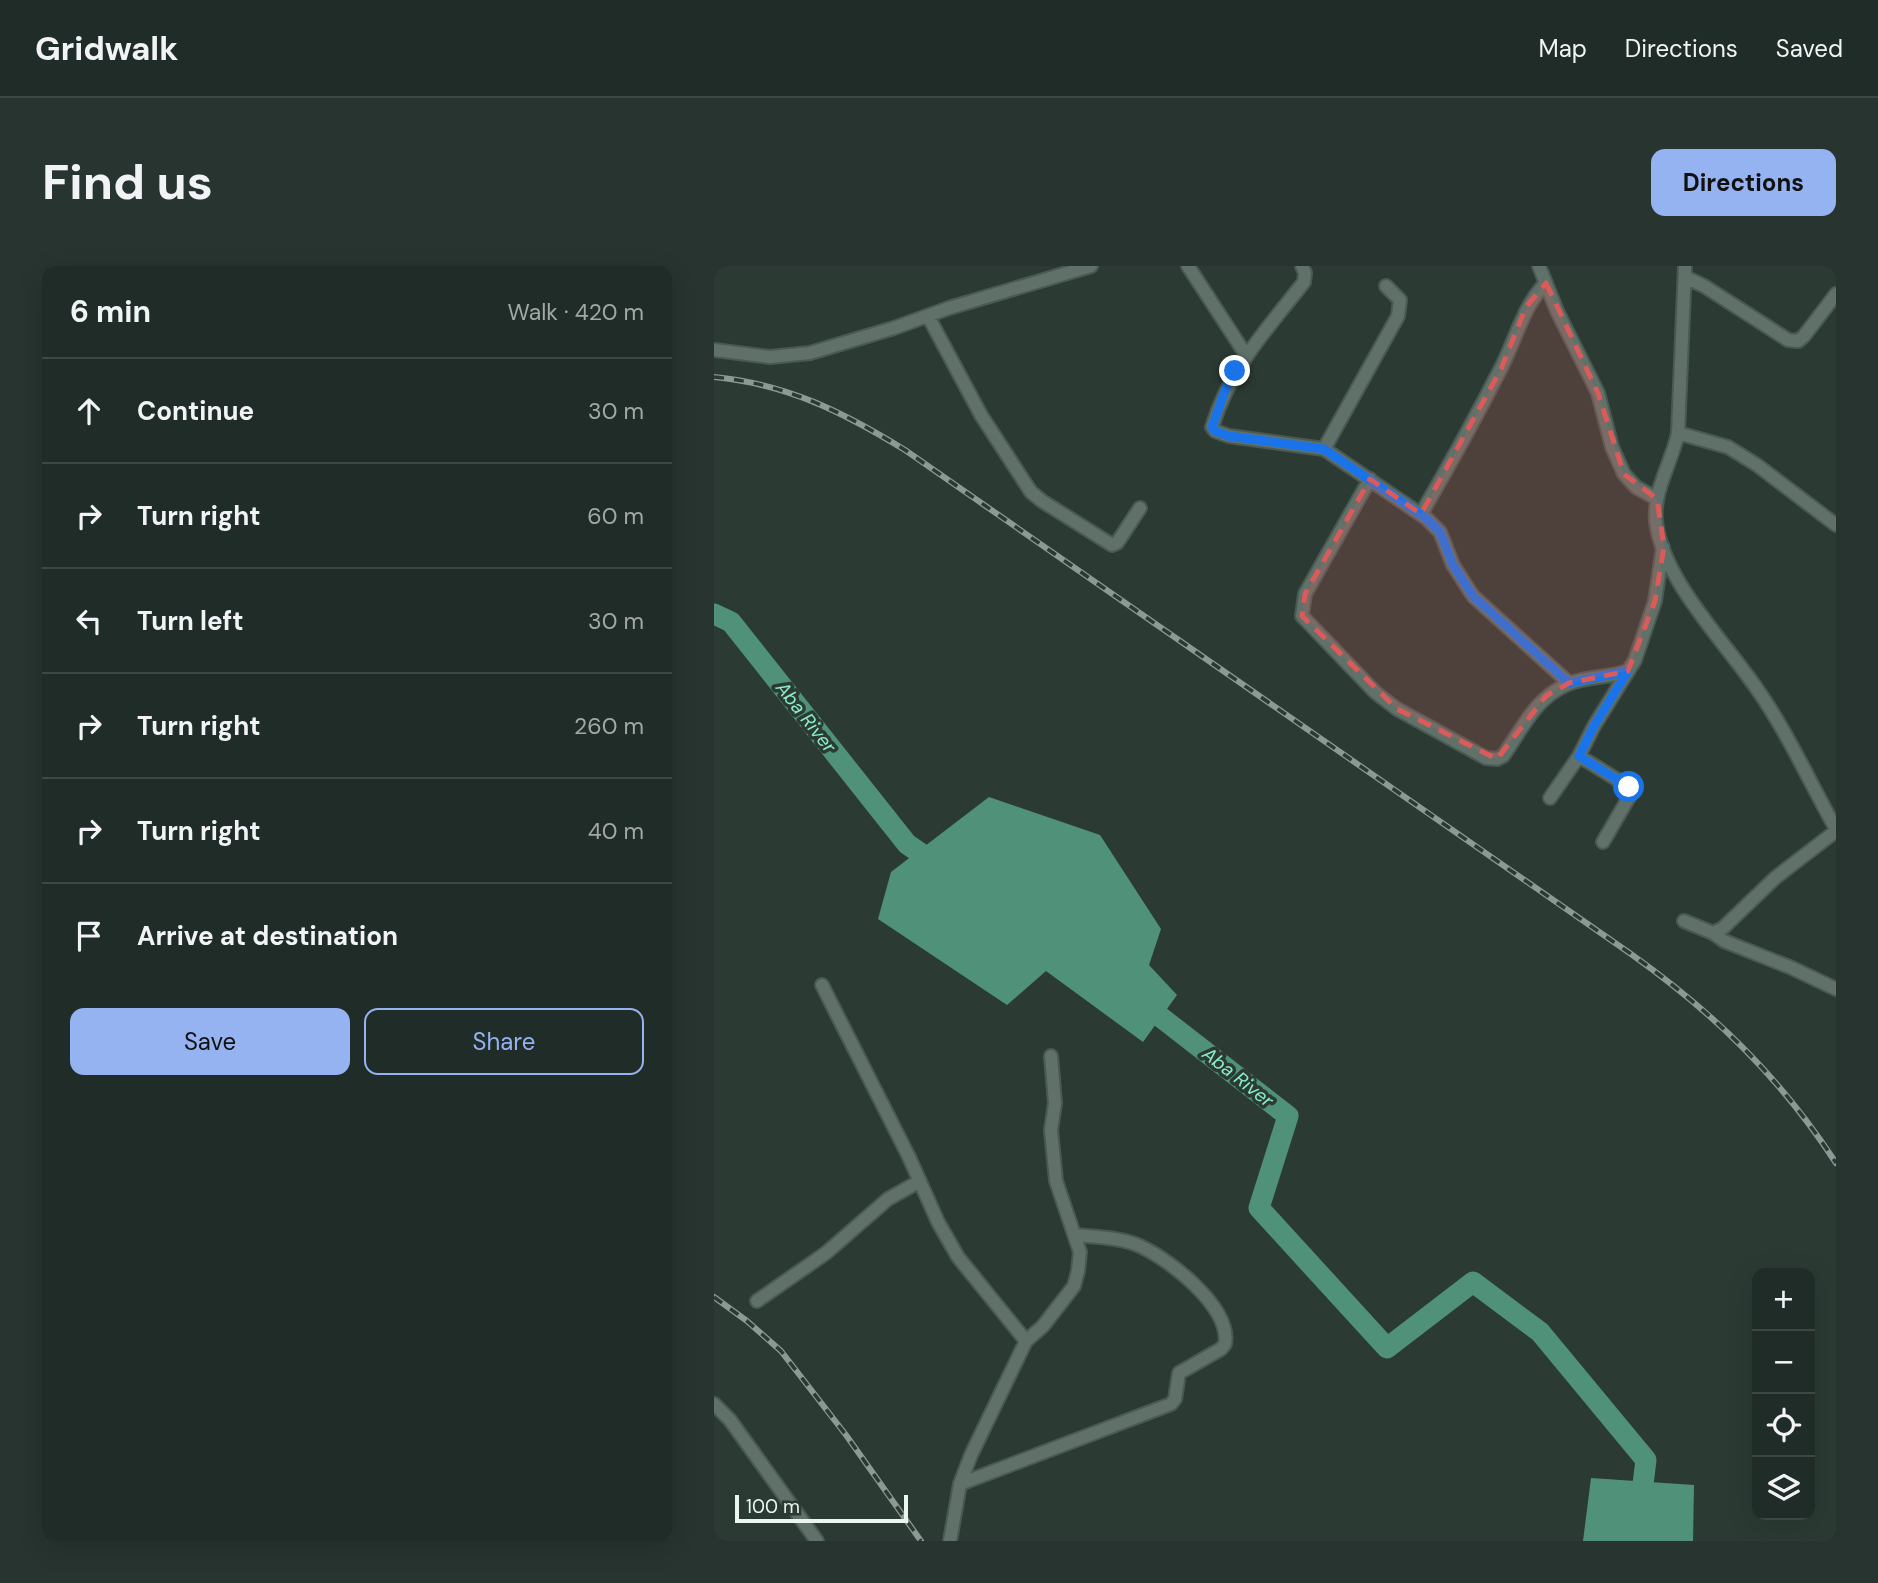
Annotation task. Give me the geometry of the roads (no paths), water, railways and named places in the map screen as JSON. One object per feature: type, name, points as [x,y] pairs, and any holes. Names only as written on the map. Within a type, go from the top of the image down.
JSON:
[{"type":"street","points":[[714,350],[770,357],[810,353],[1091,266]]},
{"type":"street","points":[[1188,266],[1246,355]]},
{"type":"street","points":[[1302,266],[1306,273],[1304,282],[1246,355],[1226,388],[1212,427],[1215,431],[1229,436],[1324,449],[1421,514],[1440,532],[1453,565],[1473,596],[1569,683]]},
{"type":"street","points":[[1539,266],[1557,311],[1598,393],[1612,447],[1624,474],[1636,487],[1657,499]]},
{"type":"street","points":[[1685,272],[1788,341],[1798,341],[1804,337],[1836,294]]},
{"type":"street","points":[[1685,272],[1678,433],[1675,450],[1657,499],[1656,519],[1674,569],[1711,628],[1779,723],[1836,830],[1775,878],[1723,928],[1713,933]]},
{"type":"street","points":[[1421,514],[1514,343],[1526,307],[1546,283]]},
{"type":"street","points":[[1324,449],[1398,316],[1400,300],[1386,286]]},
{"type":"street","points":[[928,316],[981,415],[1031,492],[1112,545],[1117,543],[1140,509]]},
{"type":"street","points":[[1678,433],[1728,447],[1757,465],[1836,525]]},
{"type":"street","points":[[1370,479],[1305,594],[1302,616],[1376,693],[1396,709],[1491,760],[1503,756],[1540,701],[1569,683],[1628,671]]},
{"type":"street","points":[[1550,798],[1579,756],[1640,646],[1655,601],[1664,546]]},
{"type":"street","points":[[1656,588],[1674,569]]},
{"type":"street","points":[[1579,756],[1629,787],[1632,792],[1603,842]]},
{"type":"street","points":[[1684,921],[1836,989]]},
{"type":"street","points":[[822,985],[938,1222],[958,1257],[1026,1341]]},
{"type":"street","points":[[950,1541],[960,1484],[971,1455],[1026,1341],[1042,1326],[1074,1286],[1080,1252],[1056,1181],[1051,1130],[1055,1103],[1051,1056]]},
{"type":"street","points":[[757,1301],[826,1253],[888,1199],[920,1181]]},
{"type":"street","points":[[960,1484],[1171,1404],[1175,1399],[1179,1373],[1225,1344],[1225,1326],[1212,1306],[1197,1288],[1166,1262],[1149,1250],[1132,1243],[1108,1237],[1075,1235]]},
{"type":"street","points":[[714,1404],[730,1420],[817,1541]]},
{"type":"waterway","name":"Aba River","points":[[714,614],[731,622],[907,844],[942,868]]},
{"type":"waterway","name":"Aba River","points":[[1140,1001],[1288,1116],[1259,1208],[1387,1348],[1473,1282],[1540,1332],[1646,1460],[1636,1541]]},
{"type":"railway","points":[[714,377],[766,386],[814,402],[905,450],[1631,954],[1690,999],[1744,1048],[1792,1102],[1836,1163]]},
{"type":"railway","points":[[714,1297],[781,1351],[846,1435],[921,1541]]}]
